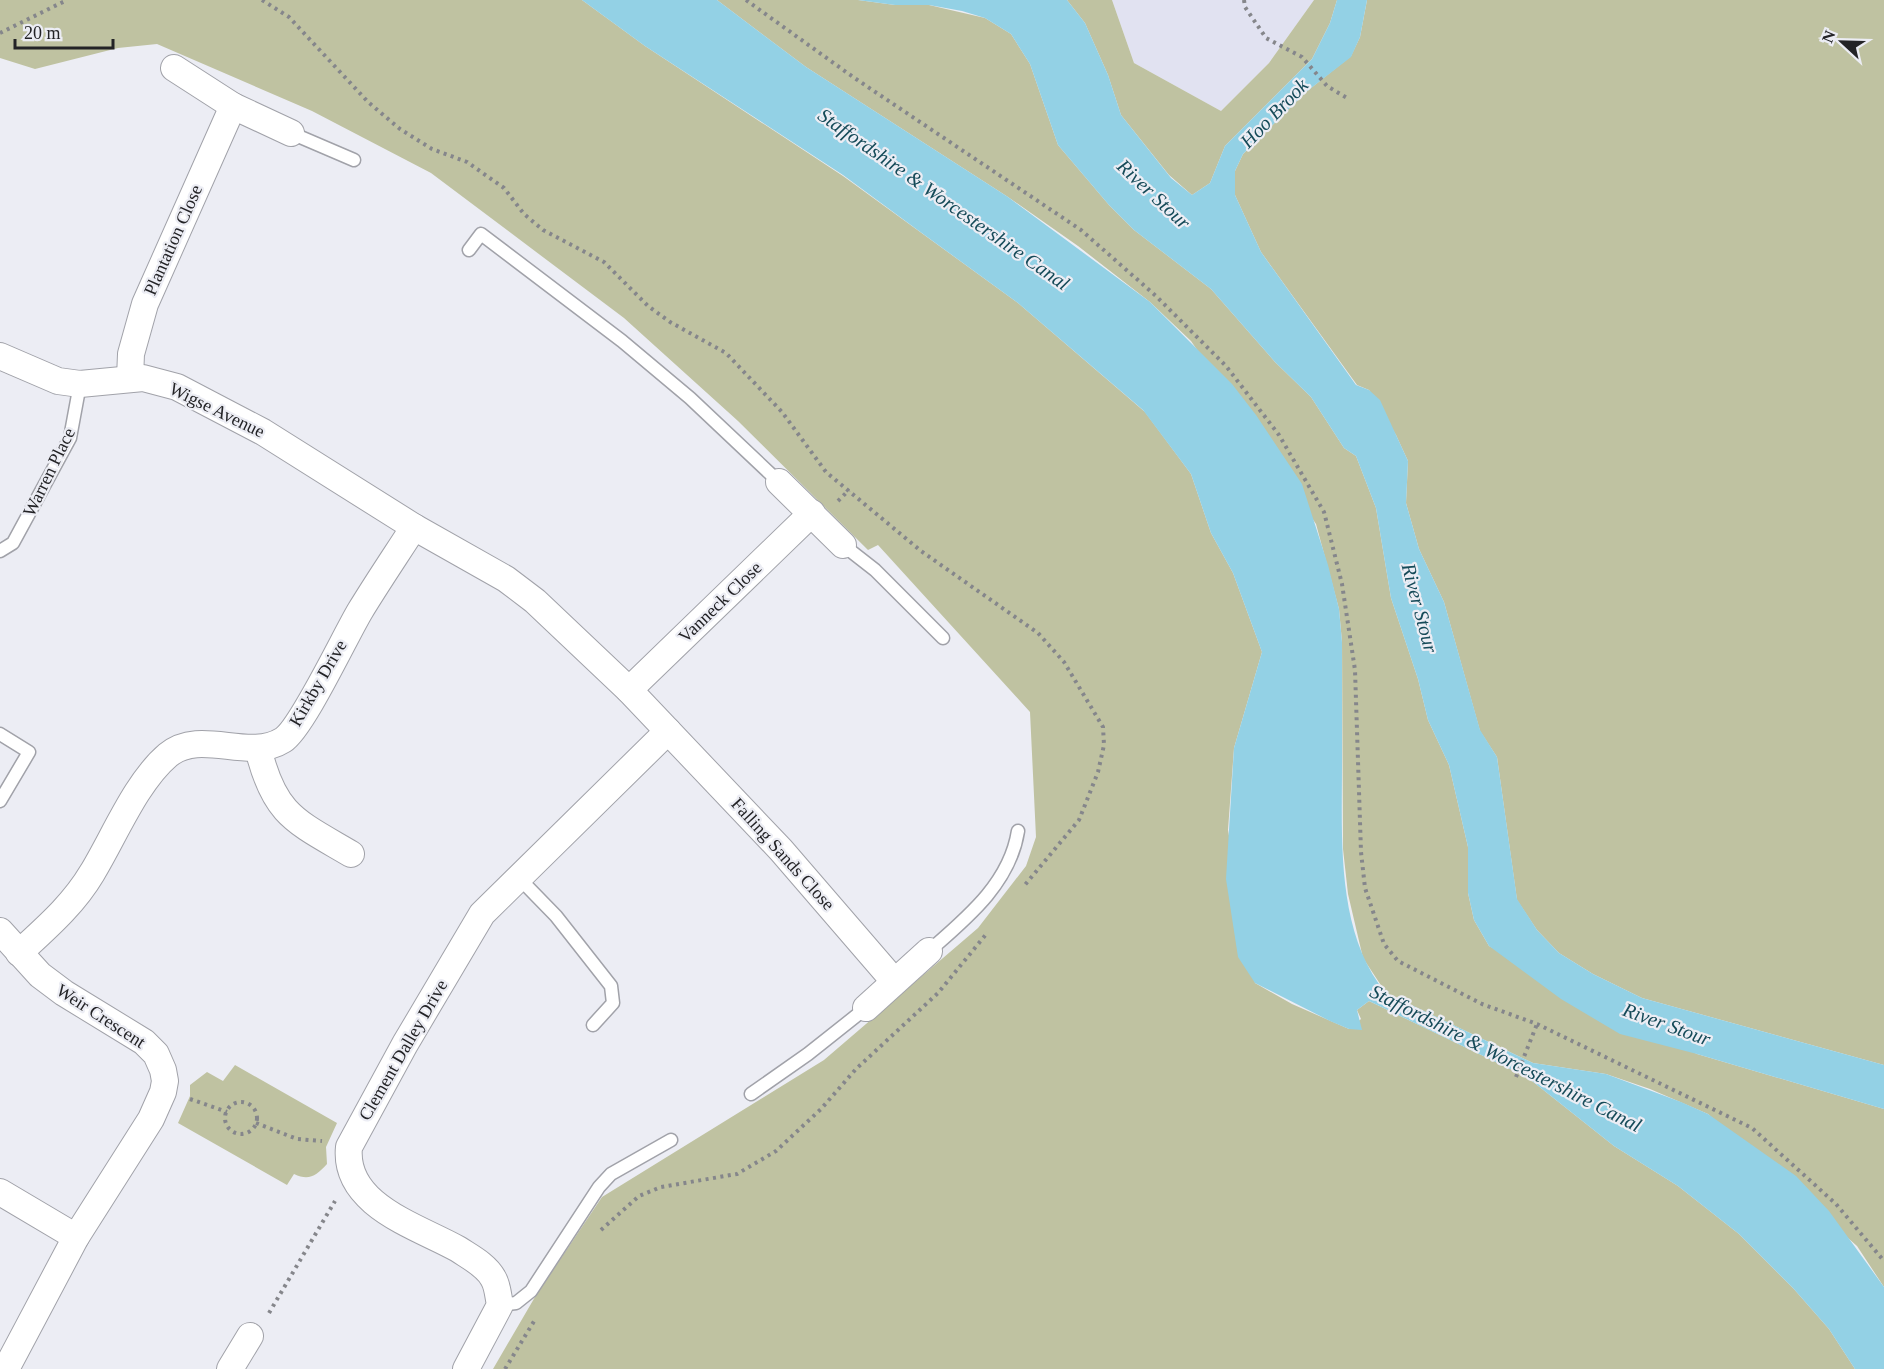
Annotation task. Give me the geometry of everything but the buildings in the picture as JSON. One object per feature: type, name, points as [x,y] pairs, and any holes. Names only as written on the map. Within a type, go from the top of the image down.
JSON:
[{"type":"street","points":[[174,68],[233,106],[291,133]]},
{"type":"street","name":"Plantation Close","points":[[130,378],[131,354],[145,304],[233,106]]},
{"type":"street","name":"Wigse Avenue","points":[[0,356],[58,381],[80,384],[143,378],[177,387],[263,432],[414,527],[506,579],[543,609],[628,690]]},
{"type":"street","points":[[779,482],[843,545]]},
{"type":"street","name":"Vanneck Close","points":[[628,690],[812,513]]},
{"type":"street","name":"Kirkby Drive","points":[[19,953],[72,903],[144,783],[168,755],[182,747],[197,744],[258,748],[284,740],[304,714],[359,612],[414,527]]},
{"type":"street","name":"Falling Sands Close","points":[[628,690],[782,850],[894,981]]},
{"type":"street","name":"Clement Dalley Drive","points":[[349,1147],[405,1044],[482,914],[668,731]]},
{"type":"street","points":[[258,748],[265,778],[281,807],[304,826],[351,854]]},
{"type":"street","name":"Weir Crescent","points":[[0,931],[40,975],[64,993],[144,1042],[156,1054],[163,1070],[163,1092]]},
{"type":"street","points":[[866,1008],[929,951]]},
{"type":"street","points":[[6,1369],[76,1238],[151,1119],[163,1092]]},
{"type":"street","points":[[349,1147],[348,1158],[352,1175],[372,1202],[446,1243],[483,1267],[496,1286],[500,1305],[466,1369]]},
{"type":"street","points":[[0,1192],[76,1238]]},
{"type":"street","points":[[230,1369],[250,1336]]},
{"type":"lane","points":[[291,133],[354,160]]},
{"type":"lane","points":[[468,250],[481,234],[622,341],[690,398],[779,482]]},
{"type":"lane","name":"Warren Place","points":[[0,551],[13,543],[70,438],[80,384]]},
{"type":"lane","points":[[843,545],[875,570],[942,638]]},
{"type":"lane","points":[[0,734],[29,752],[0,801]]},
{"type":"lane","points":[[929,951],[978,908],[1015,850],[1018,831]]},
{"type":"lane","points":[[518,877],[556,916],[611,986],[613,1002],[593,1025]]},
{"type":"lane","points":[[751,1094],[808,1054],[866,1008]]},
{"type":"lane","points":[[500,1305],[516,1303],[531,1291],[599,1187],[611,1174],[671,1140]]},
{"type":"path","points":[[0,33],[67,0]]},
{"type":"path","points":[[262,0],[289,17],[368,102],[400,129],[432,149],[467,162],[504,188],[524,214],[543,230],[604,262],[648,306],[670,322],[726,353],[782,412],[826,472],[921,551],[1038,633],[1064,662],[1103,727],[1104,745],[1098,772],[1078,820],[1017,894]]},
{"type":"path","points":[[746,0],[853,77],[1081,230],[1156,296],[1226,366],[1279,435],[1324,512],[1342,584],[1355,670],[1361,852],[1365,888],[1384,944],[1398,961],[1482,1004],[1537,1024],[1752,1128],[1836,1204],[1884,1261]]},
{"type":"path","points":[[1244,0],[1245,7],[1266,38],[1302,57],[1327,86],[1347,98]]},
{"type":"path","points":[[596,1237],[608,1221],[639,1196],[661,1187],[737,1174],[776,1151],[821,1109],[856,1069],[938,993],[991,927]]},
{"type":"path","points":[[1516,1077],[1537,1024]]},
{"type":"path","points":[[163,1092],[227,1112]]},
{"type":"path","points":[[236,1103],[246,1103],[255,1110],[256,1123],[248,1132],[238,1134],[226,1125],[227,1112],[236,1103]]},
{"type":"path","points":[[256,1123],[297,1139],[312,1139],[349,1147]]},
{"type":"path","points":[[250,1336],[261,1326],[352,1175]]},
{"type":"path","points":[[505,1369],[538,1316]]},
{"type":"shaded area","points":[[1112,0],[1314,0],[1269,63],[1221,111],[1134,63]]},
{"type":"green space","points":[[0,0],[582,0],[645,46],[843,176],[1018,303],[1145,412],[1191,474],[1211,533],[1233,573],[1262,652],[1234,748],[1228,830],[1255,983],[1292,1004],[1349,1029],[1361,1019],[1357,1010],[1369,1001],[1527,1077],[1614,1146],[1678,1186],[1739,1234],[1793,1288],[1829,1329],[1855,1369],[493,1369],[535,1297],[602,1197],[824,1060],[978,928],[1026,866],[1036,837],[1030,712],[878,545],[868,550],[738,421],[624,318],[431,173],[312,111],[157,44],[118,48],[35,69],[0,58]]},
{"type":"green space","points":[[717,0],[858,0],[895,5],[929,5],[985,18],[1011,34],[1030,64],[1058,145],[1109,205],[1134,230],[1211,289],[1275,362],[1311,397],[1344,448],[1356,456],[1376,508],[1391,598],[1418,679],[1428,720],[1449,765],[1468,847],[1468,893],[1474,920],[1489,946],[1697,1054],[1884,1109],[1884,1287],[1857,1246],[1708,1114],[1650,1089],[1606,1074],[1533,1063],[1386,993],[1363,958],[1348,894],[1343,849],[1342,642],[1339,609],[1316,524],[1191,341],[1150,302],[1078,246],[1008,197],[806,67]]},
{"type":"green space","points":[[1067,0],[1112,0],[1134,63],[1221,111],[1269,63],[1314,0],[1337,0],[1330,23],[1312,59],[1225,146],[1210,183],[1192,195],[1169,175],[1121,115],[1108,75],[1085,23]]},
{"type":"green space","points":[[1367,0],[1884,0],[1884,1065],[1642,998],[1593,974],[1559,953],[1537,930],[1517,900],[1497,757],[1480,731],[1444,602],[1419,549],[1406,503],[1408,461],[1396,435],[1369,390],[1357,385],[1261,252],[1235,195],[1235,171],[1243,154],[1306,92],[1351,56],[1360,37]]},
{"type":"green space","points":[[235,1065],[337,1123],[326,1147],[327,1164],[319,1172],[308,1177],[294,1174],[287,1185],[178,1123],[190,1096],[190,1085],[207,1072],[223,1081]]},
{"type":"water","name":"Staffordshire & Worcestershire Canal","points":[[582,0],[717,0],[806,67],[1008,197],[1150,302],[1232,384],[1256,415],[1302,484],[1328,565],[1339,609],[1342,642],[1342,824],[1345,885],[1358,943],[1370,969],[1386,993],[1533,1063],[1606,1074],[1708,1114],[1796,1176],[1829,1211],[1884,1287],[1884,1369],[1855,1369],[1829,1329],[1793,1288],[1739,1234],[1678,1186],[1614,1146],[1527,1077],[1369,1001],[1357,1010],[1362,1030],[1349,1029],[1255,983],[1238,957],[1226,879],[1234,748],[1262,652],[1233,573],[1211,533],[1191,474],[1143,410],[1018,303],[843,175],[645,46]]},
{"type":"water","points":[[858,0],[1067,0],[1085,23],[1108,75],[1121,115],[1171,178],[1192,195],[1210,183],[1225,146],[1312,59],[1330,23],[1337,0],[1367,0],[1360,37],[1351,57],[1306,92],[1243,154],[1235,171],[1235,195],[1261,252],[1356,385],[1369,390],[1380,400],[1408,461],[1406,503],[1419,549],[1444,602],[1480,730],[1497,757],[1517,899],[1537,930],[1559,953],[1593,974],[1642,998],[1884,1065],[1884,1109],[1697,1054],[1620,1034],[1561,999],[1489,946],[1474,920],[1468,893],[1468,847],[1449,765],[1428,720],[1418,679],[1391,598],[1376,508],[1356,456],[1344,448],[1311,397],[1275,362],[1211,289],[1134,230],[1109,205],[1058,145],[1030,64],[1011,34],[985,18],[962,11],[929,5],[895,5]]},
{"type":"water label","name":"Hoo Brook","points":[[1274,113]]},
{"type":"water label","name":"River Stour","points":[[1154,194]]},
{"type":"water label","name":"River Stour","points":[[1420,608]]},
{"type":"water label","name":"River Stour","points":[[1667,1024]]}]
